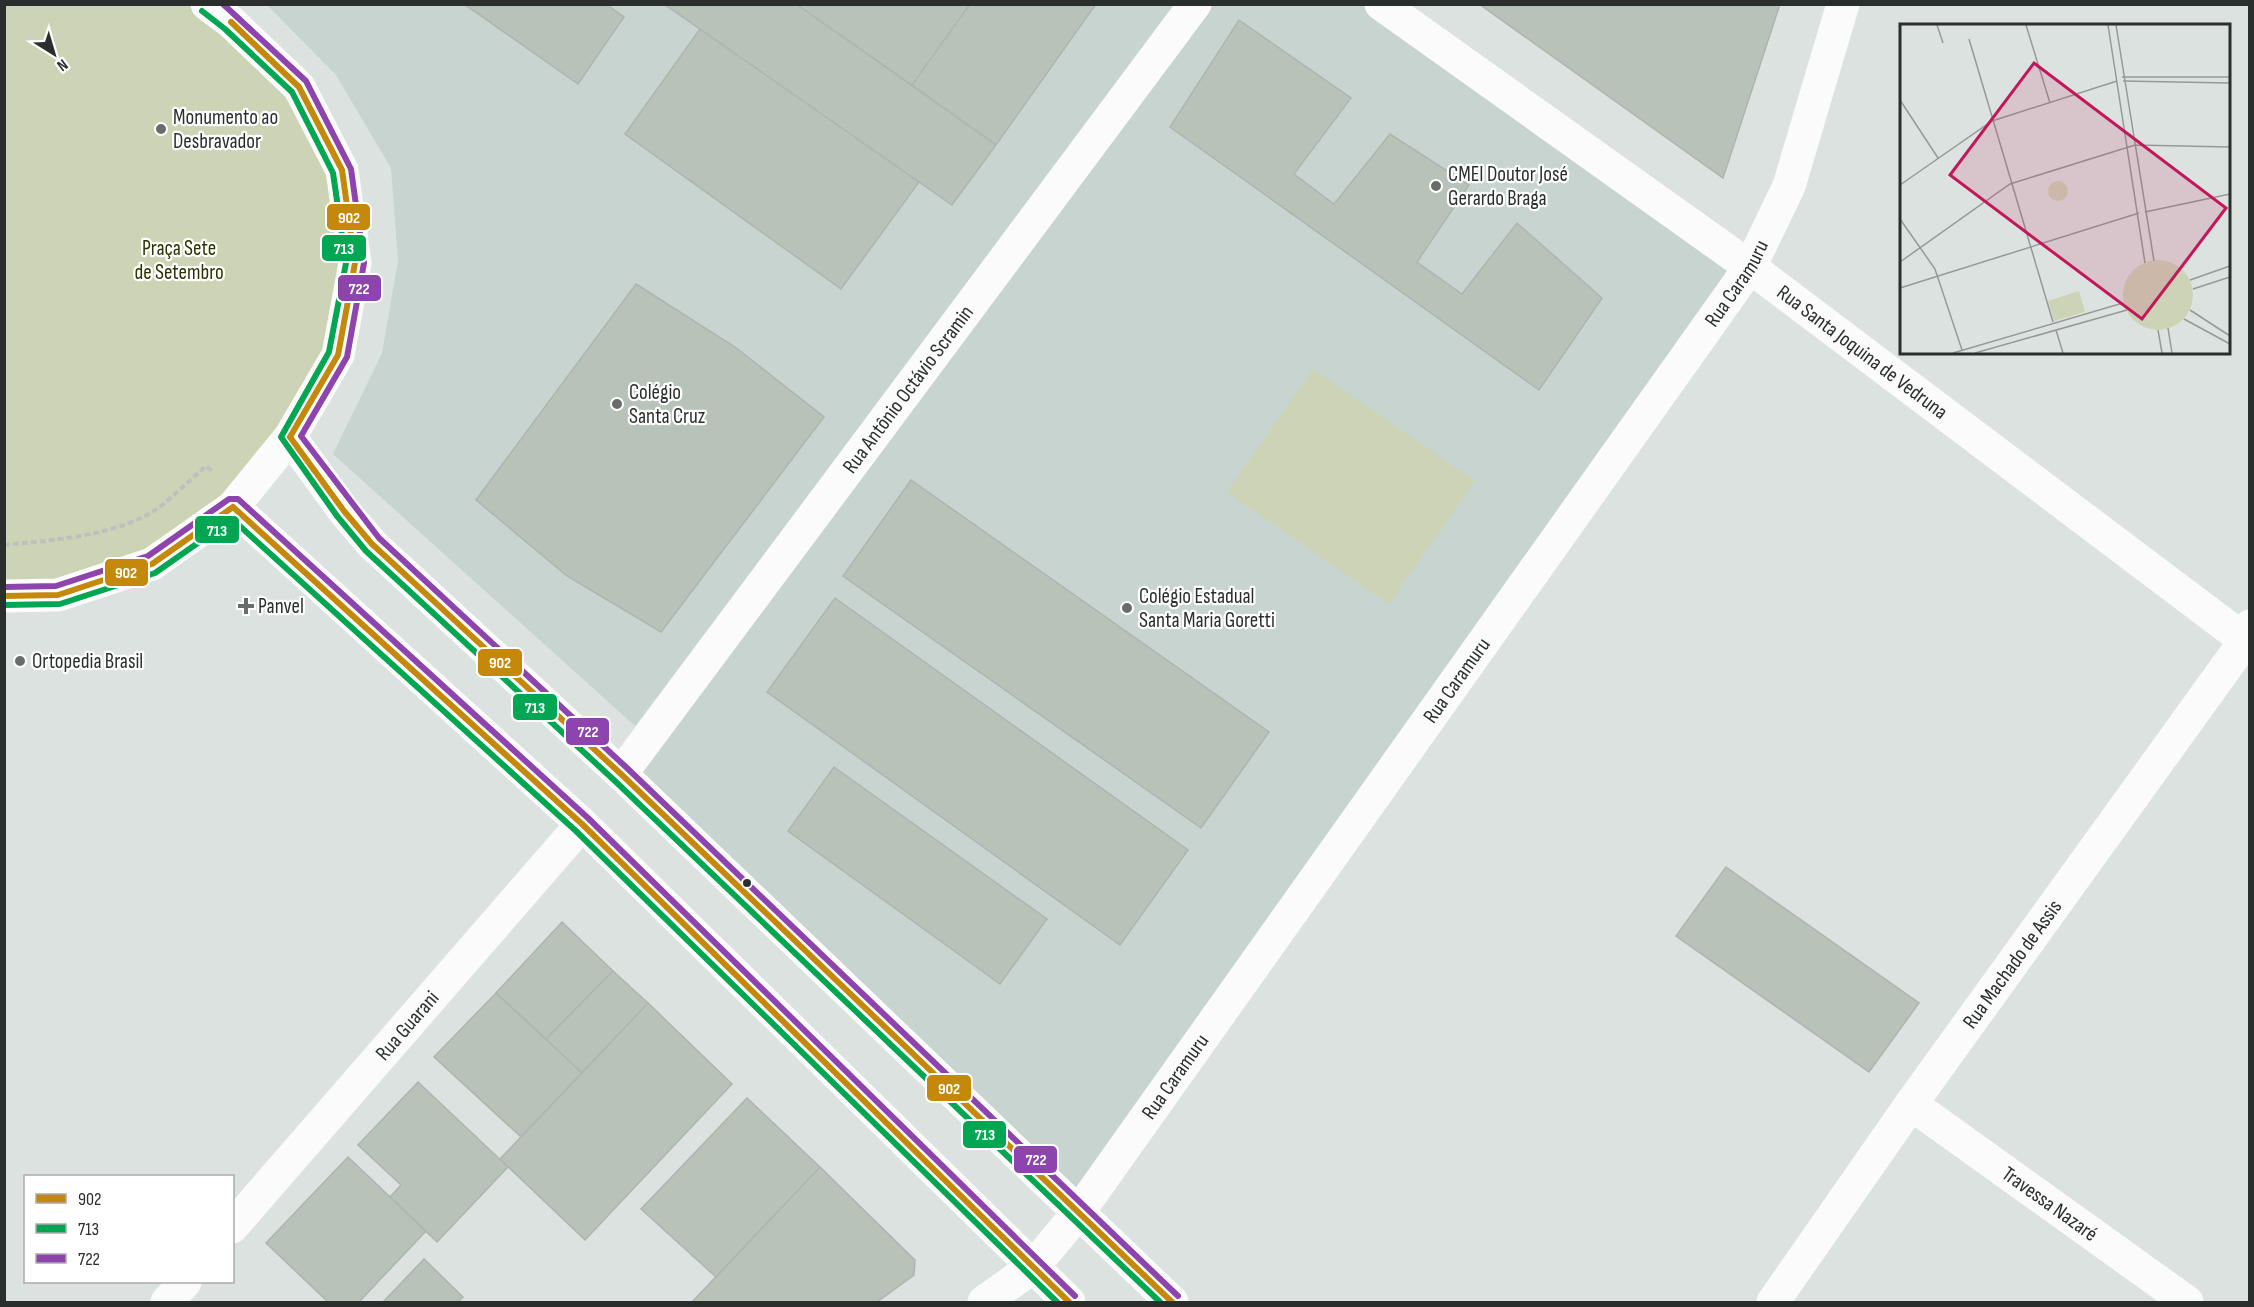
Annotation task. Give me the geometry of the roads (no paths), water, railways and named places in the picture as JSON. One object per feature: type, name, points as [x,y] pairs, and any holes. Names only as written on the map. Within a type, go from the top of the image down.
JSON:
[{"type":"street","name":"Rua Antônio Octávio Scramin","points":[[621,774],[1195,4]]},
{"type":"street","name":"Rua Santa Joquina de Vedruna","points":[[1382,4],[1750,267],[2248,637]]},
{"type":"street","name":"Rua Caramuru","points":[[984,1302],[1033,1267],[1078,1213],[1750,267],[1789,186],[1842,4]]},
{"type":"street","points":[[4,596],[58,596],[152,564],[232,507],[290,437],[338,355],[355,263],[342,170],[299,87],[228,10]]},
{"type":"street","points":[[290,437],[344,511],[372,544],[621,774],[1172,1302]]},
{"type":"street","points":[[232,507],[582,824],[1069,1302]]},
{"type":"street","name":"Rua Machado de Assis","points":[[1773,1302],[1911,1104],[2248,637]]},
{"type":"street","name":"Rua Guarani","points":[[234,1225],[582,824]]},
{"type":"street","name":"Travessa Nazaré","points":[[1911,1104],[2187,1302]]},
{"type":"street","points":[[167,1302],[183,1283]]},
{"type":"place","name":"Monumento ao Desbravador","points":[[161,129]]},
{"type":"place","name":"CMEI Doutor José Gerardo Braga","points":[[1436,186]]},
{"type":"place","name":"Colégio Santa Cruz","points":[[617,404]]},
{"type":"place","name":"Panvel","points":[[246,606]]},
{"type":"place","name":"Colégio Estadual Santa Maria Goretti","points":[[1127,608]]},
{"type":"place","name":"Ortopedia Brasil","points":[[20,661]]},
{"type":"park label","name":"Praça Sete de Setembro","points":[[179,260]]}]
